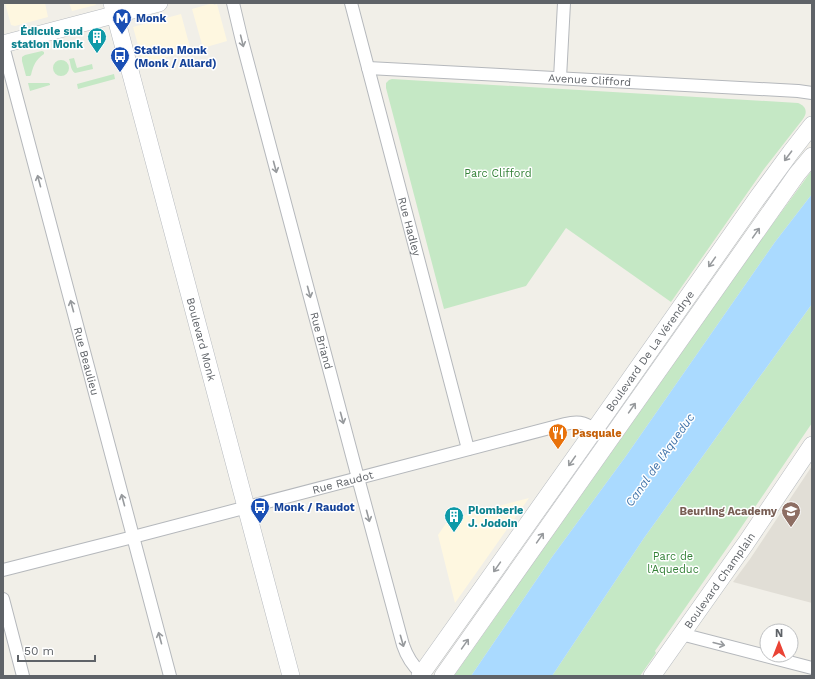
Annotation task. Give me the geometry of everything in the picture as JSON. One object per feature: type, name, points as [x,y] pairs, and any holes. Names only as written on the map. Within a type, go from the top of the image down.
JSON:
[{"type":"main road","points":[[3,45],[114,9],[159,3]]},
{"type":"main road","name":"Boulevard Monk","points":[[114,9],[291,676]]},
{"type":"main road","name":"Boulevard De La Vérendrye","points":[[420,675],[766,185],[812,126]]},
{"type":"main road","name":"Boulevard De La Vérendrye","points":[[443,676],[812,156]]},
{"type":"main road","name":"Boulevard Champlain","points":[[652,676],[742,549],[812,445]]},
{"type":"street","name":"Rue Briand","points":[[233,3],[404,649],[408,659],[420,675]]},
{"type":"street","name":"Rue Hadley","points":[[351,3],[468,449]]},
{"type":"street","points":[[560,78],[564,3]]},
{"type":"street","name":"Rue Beaulieu","points":[[3,45],[170,676]]},
{"type":"street","name":"Avenue Clifford","points":[[368,68],[798,91],[812,93]]},
{"type":"street","name":"Rue Raudot","points":[[3,570],[133,538],[571,423],[585,423],[610,439]]},
{"type":"street","points":[[3,599],[23,676]]},
{"type":"street","points":[[681,634],[812,668]]},
{"type":"shaded area","points":[[5,3],[45,3],[48,17],[15,26],[11,25]]},
{"type":"shaded area","points":[[69,3],[95,3],[96,5],[72,11]]},
{"type":"shaded area","points":[[213,3],[214,5],[217,4],[227,41],[203,48],[192,9]]},
{"type":"shaded area","points":[[181,14],[191,51],[143,63],[133,27]]},
{"type":"shaded area","name":"Beurling Academy","points":[[812,466],[812,603],[733,582],[750,559]]},
{"type":"shaded area","points":[[529,498],[455,603],[438,535],[449,519]]},
{"type":"green space","points":[[42,51],[44,54],[35,63],[31,75],[26,76],[22,57]]},
{"type":"green space","points":[[74,58],[77,68],[92,64],[93,69],[75,73],[73,72],[69,59]]},
{"type":"green space","points":[[61,60],[68,65],[69,68],[64,75],[61,76],[54,71],[53,68],[58,61]]},
{"type":"green space","points":[[114,74],[115,79],[78,89],[77,84]]},
{"type":"green space","name":"Parc Clifford","points":[[392,79],[798,103],[803,106],[806,112],[803,119],[764,169],[671,302],[566,228],[526,286],[444,309],[386,88],[386,83]]},
{"type":"green space","points":[[28,83],[49,83],[50,85],[30,91]]},
{"type":"green space","points":[[812,170],[812,194],[775,242],[626,456],[552,557],[471,676],[454,676],[769,229]]},
{"type":"green space","name":"Parc de l'Aqueduc","points":[[812,304],[812,423],[655,651],[656,653],[640,676],[552,676],[644,538]]},
{"type":"water","name":"Canal de l'Aqueduc","points":[[812,194],[812,304],[644,538],[552,676],[471,676],[552,557],[626,456],[775,242]]},
{"type":"place","name":"Monk","points":[[122,35]]},
{"type":"place","name":"Édicule sud station Monk","points":[[97,54]]},
{"type":"place","name":"Station Monk (Monk / Allard)","points":[[120,73]]},
{"type":"place","name":"Pasquale","points":[[558,450]]},
{"type":"place","name":"Monk / Raudot","points":[[260,524]]},
{"type":"place","name":"Beurling Academy","points":[[791,528]]},
{"type":"place","name":"Plomberie J. Jodoin","points":[[454,533]]}]
